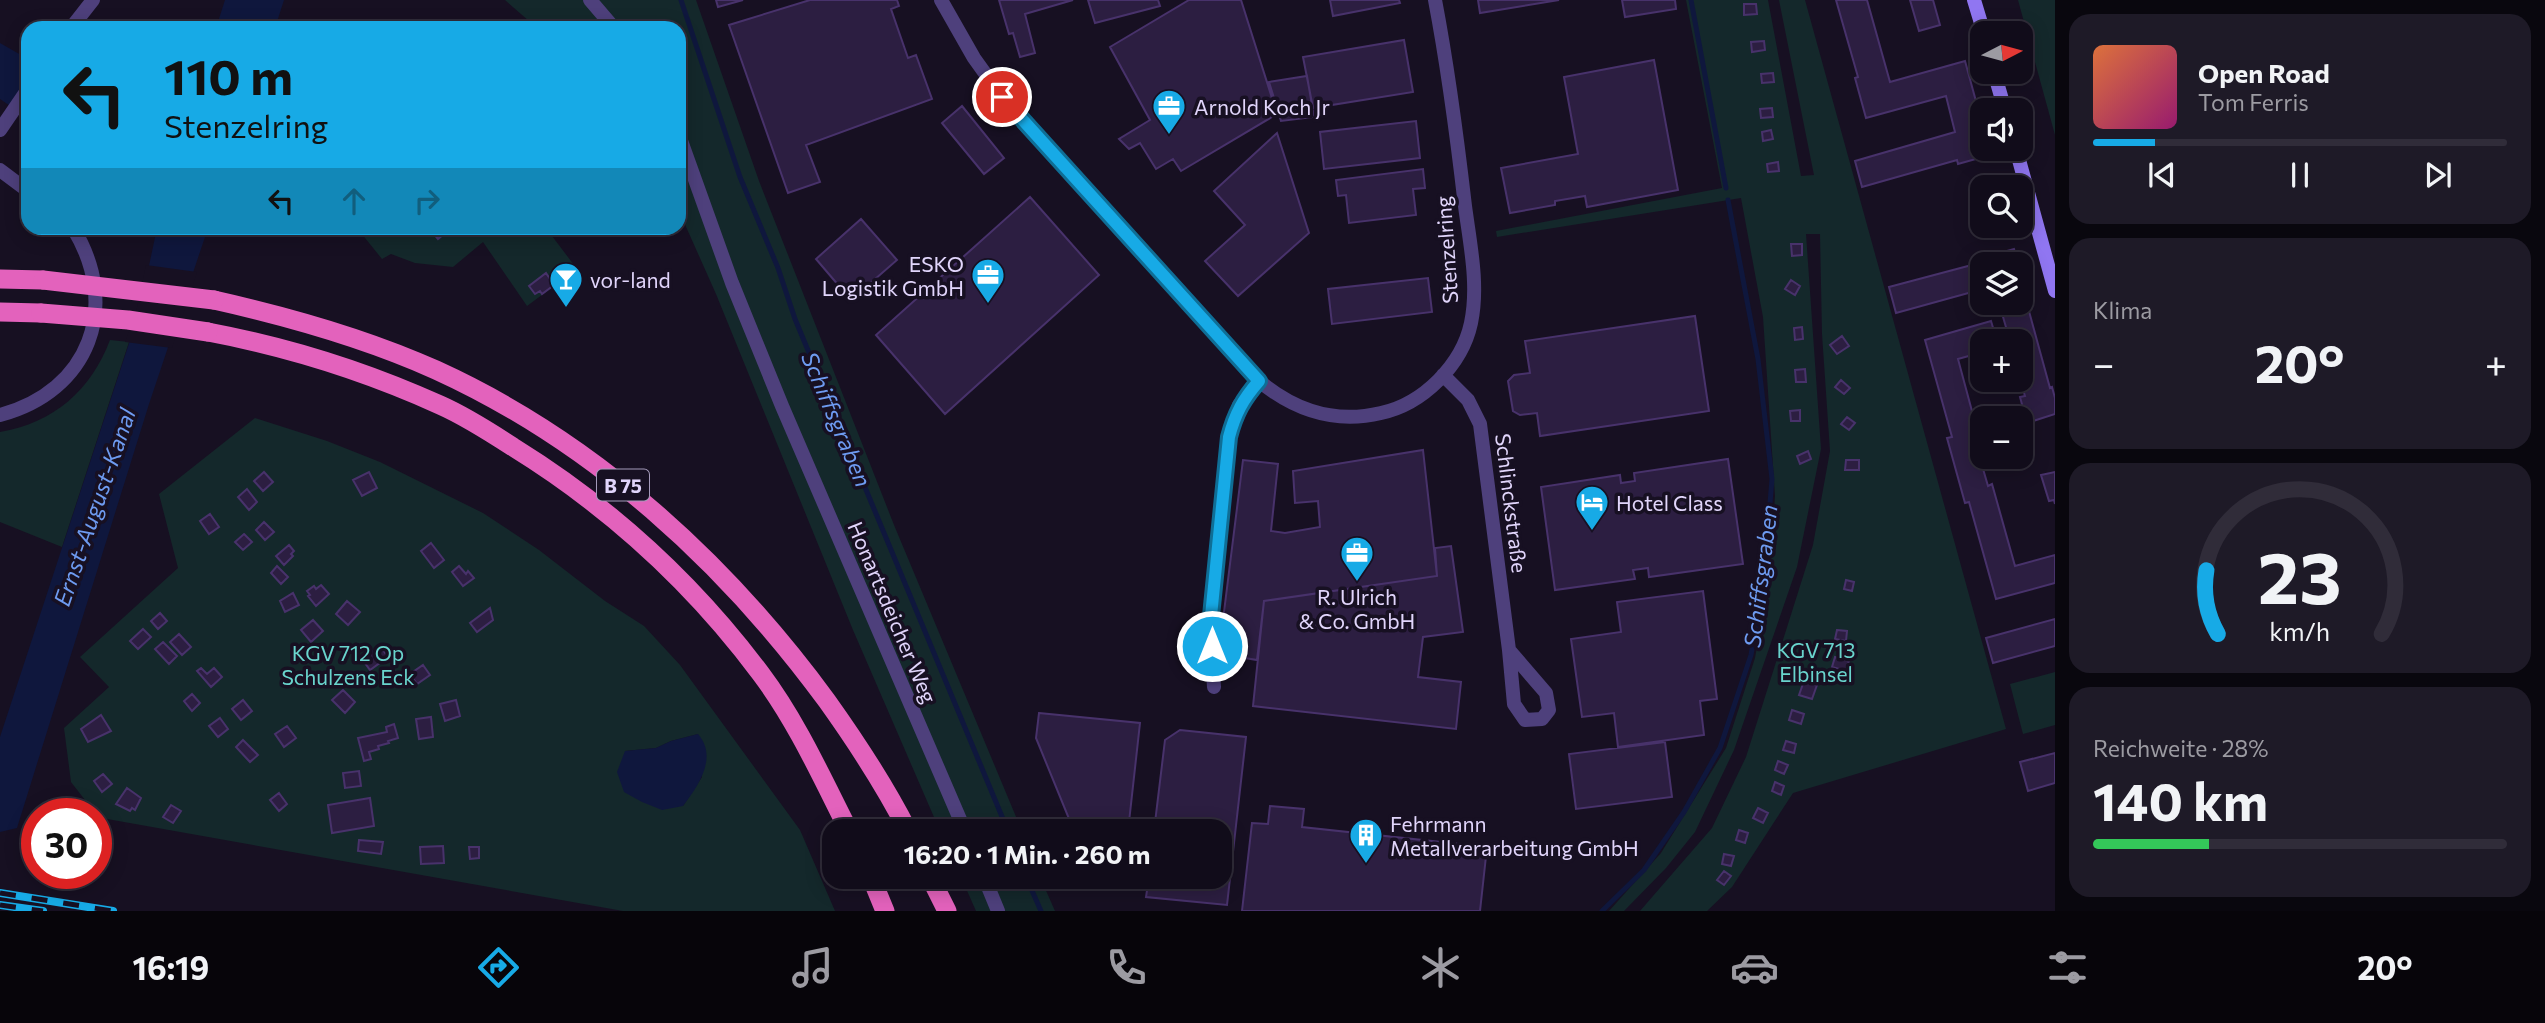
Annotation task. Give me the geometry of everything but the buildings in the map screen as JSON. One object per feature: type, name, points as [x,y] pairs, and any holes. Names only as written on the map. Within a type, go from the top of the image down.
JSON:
[{"type":"highway","name":"B 75","points":[[0,279],[43,280],[215,300],[283,315],[336,331],[435,370],[495,401],[566,443],[628,488],[747,602],[796,660],[855,740],[901,819]]},
{"type":"highway","name":"B 75","points":[[0,312],[128,320],[265,343],[331,363],[442,406],[543,465],[591,499],[649,547],[685,582],[762,675],[802,738],[843,819]]},
{"type":"highway","points":[[876,889],[885,911]]},
{"type":"highway","points":[[936,889],[947,911]]},
{"type":"main road","points":[[1974,0],[1980,21]]},
{"type":"main road","points":[[2019,161],[2055,291]]},
{"type":"street","points":[[76,21],[93,0]]},
{"type":"street","points":[[590,0],[608,21]]},
{"type":"street","name":"Stenzelring","points":[[941,0],[979,65],[1015,113],[1259,381],[1281,399],[1300,408],[1327,416],[1350,418],[1399,408],[1424,393],[1443,375],[1457,356],[1468,332],[1474,291],[1453,110],[1435,0]]},
{"type":"street","points":[[0,130],[21,101]]},
{"type":"street","name":"Honartsdeicher Weg","points":[[686,155],[732,283],[782,406],[960,819]]},
{"type":"street","points":[[0,170],[21,186]]},
{"type":"street","points":[[0,415],[32,404],[52,391],[74,368],[90,337],[96,309],[96,292],[90,263],[76,235]]},
{"type":"street","name":"Schlinckstraße","points":[[1443,375],[1468,400],[1480,424],[1514,704],[1525,720],[1542,719],[1549,710],[1546,693],[1509,650]]},
{"type":"street","points":[[1214,687],[1210,626],[1229,437],[1234,416],[1259,381]]},
{"type":"street","points":[[989,889],[999,911]]},
{"type":"green space","points":[[505,0],[696,0],[759,181],[894,525],[1017,819],[935,819],[853,630],[686,227],[686,21],[529,21]]},
{"type":"green space","name":"KGV 713 Elbinsel","points":[[1686,0],[1768,0],[1801,176],[1814,175],[1779,0],[1805,0],[2006,729],[1793,793],[1732,887],[1707,911],[1640,911],[1712,828],[1746,757],[1813,545],[1830,451],[1822,334],[1820,234],[1806,234],[1821,449],[1797,567],[1734,750],[1695,832],[1666,868],[1624,911],[1609,911],[1661,853],[1726,748],[1755,658],[1769,580],[1775,496],[1763,317],[1741,198],[1497,237],[1496,231],[1722,188]]},
{"type":"green space","points":[[2018,0],[2055,0],[2055,135],[2034,58],[2034,21],[2024,21]]},
{"type":"green space","points":[[363,235],[551,235],[577,269],[527,306],[483,242],[453,267],[415,263],[391,254],[382,259]]},
{"type":"green space","points":[[110,340],[129,342],[62,547],[0,522],[0,432],[37,421],[68,401],[92,374]]},
{"type":"green space","name":"KGV 712 Op Schulzens Eck","points":[[255,418],[327,441],[380,462],[483,513],[644,626],[680,665],[800,830],[822,881],[822,889],[825,889],[835,911],[623,911],[112,820],[112,798],[83,798],[71,782],[64,728],[109,687],[80,657],[178,568],[159,494]],"holes":[[[698,734],[702,777],[683,806],[625,751],[656,748]]]},
{"type":"green space","points":[[2055,672],[2055,725],[2023,734],[2010,684]]},
{"type":"green space","points":[[966,889],[1045,889],[1055,911],[976,911]]},
{"type":"water","points":[[225,0],[284,0],[277,21],[218,21]]},
{"type":"water","points":[[0,43],[21,55],[21,113],[0,99]]},
{"type":"water","name":"Ernst-August-Kanal","points":[[156,235],[206,235],[149,404],[26,798],[21,798],[21,815],[17,828],[0,832],[0,737],[139,313]]},
{"type":"water","points":[[698,734],[706,752],[704,771],[683,806],[662,810],[624,792],[617,772],[625,751],[656,748]]},
{"type":"pier","points":[[146,265],[197,272],[172,348],[125,342],[136,312]]},
{"type":"waterway","name":"Schiffsgraben","points":[[681,0],[740,177],[778,268],[795,319],[1003,819]]},
{"type":"waterway","name":"Schiffsgraben","points":[[1691,0],[1726,188]]},
{"type":"waterway","name":"Schiffsgraben","points":[[1602,911],[1644,870],[1684,812],[1720,748],[1751,655],[1763,587],[1772,479],[1758,359],[1728,200]]},
{"type":"waterway","name":"Schiffsgraben","points":[[1031,889],[1041,911]]},
{"type":"railway","points":[[0,893],[113,911]]},
{"type":"railway","points":[[0,905],[43,911]]},
{"type":"place","name":"Arnold Koch Jr","points":[[1169,136]]},
{"type":"place","name":"ESKO Logistik GmbH","points":[[988,305]]},
{"type":"place","name":"vor-land","points":[[566,309]]},
{"type":"place","name":"Hotel Class","points":[[1592,532]]},
{"type":"place","name":"R. Ulrich & Co. GmbH","points":[[1357,583]]},
{"type":"place","name":"Fehrmann Metallverarbeitung GmbH","points":[[1366,865]]},
{"type":"route","points":[[1002,97],[1259,381],[1234,416],[1229,437],[1210,626],[1212,646]]}]
